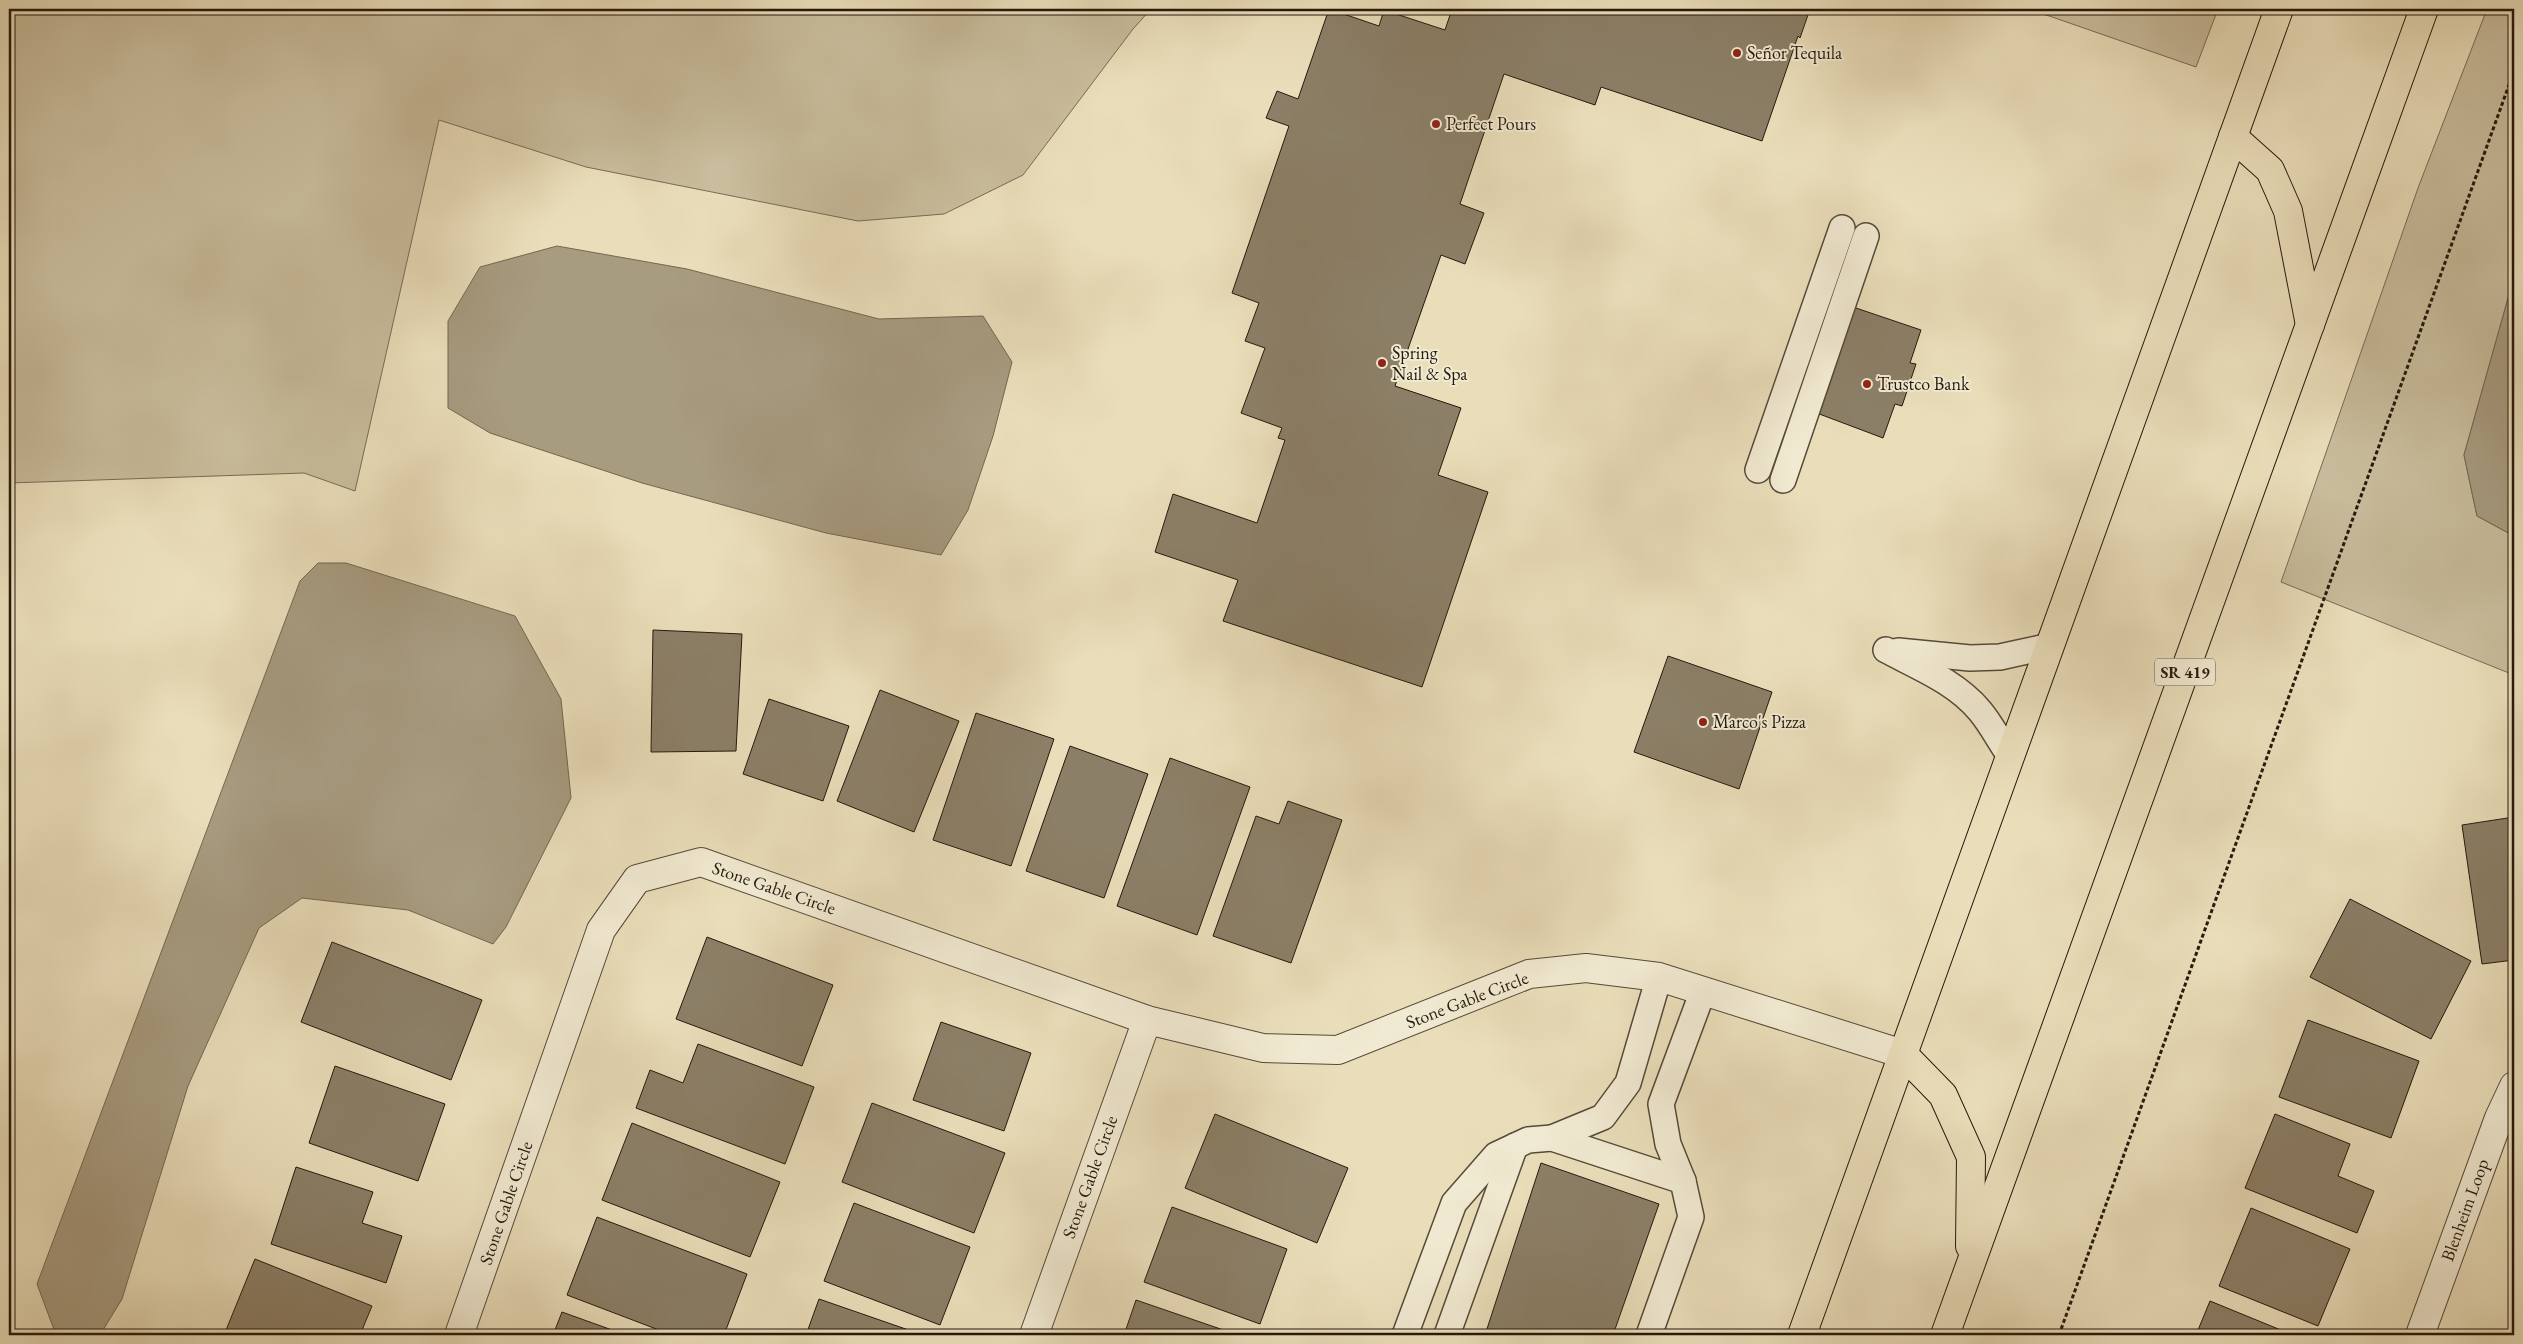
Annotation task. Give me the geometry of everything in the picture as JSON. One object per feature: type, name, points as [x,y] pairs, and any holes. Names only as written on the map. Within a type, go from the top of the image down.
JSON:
[{"type":"main road","points":[[1802,1335],[2279,9]]},
{"type":"main road","name":"SR 419","points":[[1945,1335],[2424,9]]},
{"type":"main road","points":[[2234,137],[2270,170],[2288,211],[2310,325]]},
{"type":"main road","points":[[1903,1054],[1943,1095],[1971,1157],[1969,1267]]},
{"type":"street","name":"Stone Gable Circle","points":[[459,1335],[601,930],[637,879],[701,862],[1147,1020],[1263,1048],[1338,1050],[1529,974],[1586,968],[1659,977],[1903,1054]]},
{"type":"street","name":"Stone Gable Circle","points":[[1034,1335],[1147,1020]]},
{"type":"street","name":"Blenheim Loop","points":[[2420,1335],[2499,1118],[2514,1086]]},
{"type":"lane","points":[[1758,470],[1842,228]]},
{"type":"lane","points":[[1783,480],[1866,236]]},
{"type":"lane","points":[[2010,756],[1981,712],[1967,698],[1939,678],[1886,650],[1977,658],[2000,657],[2050,646]]},
{"type":"lane","points":[[1405,1335],[1454,1203],[1496,1155],[1528,1140],[1552,1138],[1603,1117],[1628,1082],[1659,977]]},
{"type":"lane","points":[[1649,1335],[1691,1217],[1683,1182],[1668,1144],[1661,1104],[1702,991]]},
{"type":"lane","points":[[1552,1138],[1683,1182]]},
{"type":"lane","points":[[1447,1335],[1515,1146]]},
{"type":"path","points":[[2059,1335],[2514,71]]},
{"type":"shaded area","points":[[9,9],[1151,9],[1133,29],[1023,175],[944,214],[858,221],[586,167],[439,120],[355,491],[304,473],[9,483]]},
{"type":"shaded area","points":[[2029,9],[2218,9],[2196,67]]},
{"type":"shaded area","points":[[2487,9],[2514,9],[2514,277],[2464,455],[2477,516],[2514,536],[2514,675],[2281,582],[2418,188]]},
{"type":"shaded area","points":[[557,246],[687,269],[879,319],[983,316],[1012,362],[993,436],[968,510],[941,555],[826,533],[642,483],[490,433],[448,408],[448,321],[480,267]]},
{"type":"shaded area","points":[[2514,277],[2514,536],[2477,516],[2464,455]]},
{"type":"shaded area","points":[[318,563],[346,563],[515,616],[561,699],[571,798],[506,927],[493,944],[408,910],[302,898],[259,928],[188,1086],[122,1299],[100,1335],[56,1335],[37,1284],[300,581]]},
{"type":"building","points":[[1329,9],[1379,26],[1384,10],[1445,30],[1452,9],[1810,9],[1800,38],[1798,36],[1762,141],[1601,87],[1595,105],[1504,74],[1460,204],[1484,213],[1465,264],[1441,255],[1395,386],[1461,408],[1438,475],[1488,492],[1422,687],[1223,621],[1238,580],[1155,552],[1173,494],[1257,523],[1285,440],[1278,438],[1282,428],[1241,413],[1265,348],[1245,341],[1259,303],[1232,293],[1289,126],[1266,118],[1277,91],[1298,99]]},
{"type":"building","name":"Trustco Bank","points":[[1850,306],[1921,330],[1910,363],[1916,364],[1902,406],[1895,404],[1883,438],[1814,412]]},
{"type":"building","points":[[653,630],[742,634],[736,751],[651,752]]},
{"type":"building","name":"Marco's Pizza","points":[[1668,656],[1772,692],[1739,789],[1634,752]]},
{"type":"building","points":[[880,690],[959,721],[914,832],[837,801]]},
{"type":"building","points":[[769,699],[849,726],[823,801],[743,774]]},
{"type":"building","points":[[976,713],[1054,739],[1011,866],[933,840]]},
{"type":"building","points":[[1070,746],[1148,774],[1104,898],[1026,871]]},
{"type":"building","points":[[1170,758],[1250,787],[1197,935],[1117,906]]},
{"type":"building","points":[[1288,801],[1342,820],[1291,963],[1213,936],[1256,816],[1279,824]]},
{"type":"building","points":[[2514,817],[2514,960],[2482,964],[2462,825]]},
{"type":"building","points":[[2350,899],[2471,961],[2431,1039],[2310,977]]},
{"type":"building","points":[[707,937],[833,985],[802,1066],[676,1019]]},
{"type":"building","points":[[332,942],[482,1000],[451,1080],[301,1022]]},
{"type":"building","points":[[2308,1020],[2419,1061],[2391,1138],[2279,1097]]},
{"type":"building","points":[[941,1022],[1031,1053],[1004,1131],[913,1100]]},
{"type":"building","points":[[698,1044],[814,1087],[785,1164],[636,1108],[650,1070],[683,1083]]},
{"type":"building","points":[[335,1066],[445,1104],[418,1181],[309,1143]]},
{"type":"building","points":[[872,1103],[1005,1153],[974,1233],[842,1182]]},
{"type":"building","points":[[1215,1114],[1348,1168],[1317,1243],[1185,1188]]},
{"type":"building","points":[[2275,1114],[2350,1144],[2338,1176],[2374,1191],[2357,1233],[2245,1188]]},
{"type":"building","points":[[632,1123],[780,1182],[750,1257],[602,1200]]},
{"type":"building","points":[[1541,1163],[1659,1204],[1613,1335],[1485,1335]]},
{"type":"building","points":[[296,1167],[373,1192],[362,1223],[402,1236],[386,1283],[271,1244]]},
{"type":"building","points":[[854,1203],[970,1247],[940,1325],[824,1281]]},
{"type":"building","points":[[1172,1207],[1287,1249],[1260,1324],[1144,1282]]},
{"type":"building","points":[[2251,1208],[2350,1249],[2318,1326],[2219,1286]]},
{"type":"building","points":[[597,1217],[747,1274],[724,1335],[672,1335],[567,1295]]},
{"type":"building","points":[[255,1259],[372,1306],[360,1335],[224,1335]]},
{"type":"building","points":[[819,1299],[923,1335],[806,1335]]},
{"type":"building","points":[[1136,1300],[1238,1335],[1124,1335]]},
{"type":"building","points":[[2210,1301],[2293,1335],[2196,1335]]},
{"type":"building","points":[[562,1312],[626,1335],[553,1335]]},
{"type":"place","name":"Señor Tequila","points":[[1737,53]]},
{"type":"place","name":"Perfect Pours","points":[[1436,124]]},
{"type":"place","name":"Spring Nail & Spa","points":[[1382,363]]},
{"type":"place","name":"Trustco Bank","points":[[1867,384]]},
{"type":"place","name":"Marco's Pizza","points":[[1703,722]]}]
